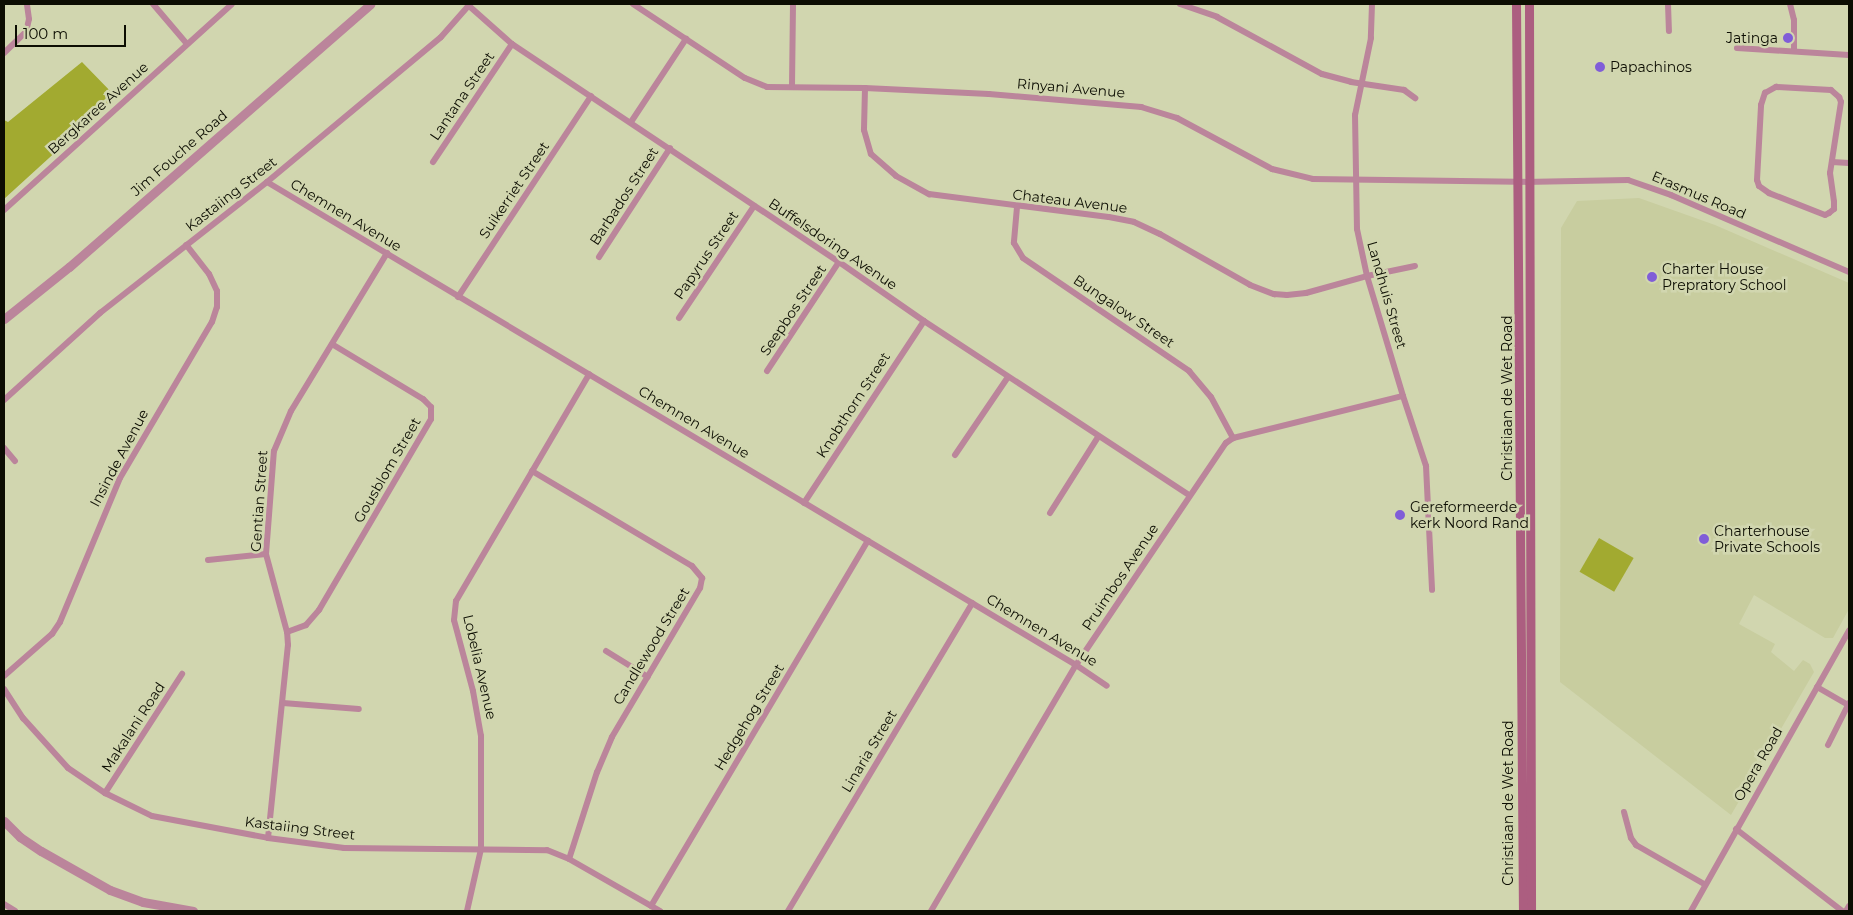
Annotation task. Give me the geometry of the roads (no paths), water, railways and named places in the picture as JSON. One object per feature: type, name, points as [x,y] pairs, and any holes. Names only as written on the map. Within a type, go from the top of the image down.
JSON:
[{"type":"main road","name":"Christiaan de Wet Road","points":[[1516,4],[1520,295],[1523,911]]},
{"type":"main road","name":"Christiaan de Wet Road","points":[[1529,4],[1532,181],[1531,911]]},
{"type":"street","points":[[4,54],[26,32],[29,22],[27,4]]},
{"type":"street","points":[[153,4],[188,44]]},
{"type":"street","name":"Bergkaree Avenue","points":[[4,210],[232,4]]},
{"type":"street","name":"Jim Fouche Road","points":[[4,319],[70,267],[370,4]]},
{"type":"street","name":"Rinyani Avenue","points":[[632,4],[757,84],[774,88],[792,86],[865,88],[989,94],[1141,107],[1177,118],[1257,162],[1285,173],[1314,179],[1355,178],[1517,182]]},
{"type":"street","points":[[792,86],[793,4]]},
{"type":"street","points":[[1180,4],[1217,17],[1322,74],[1404,90],[1415,98]]},
{"type":"street","name":"Landhuis Street","points":[[1372,4],[1371,38],[1356,115],[1355,178],[1358,239],[1367,276],[1403,396],[1428,472],[1432,590]]},
{"type":"street","points":[[1668,4],[1669,31]]},
{"type":"street","points":[[1790,4],[1794,20],[1794,51]]},
{"type":"street","name":"Buffelsdoring Avenue","points":[[469,5],[512,44],[670,148],[1098,437],[1189,495]]},
{"type":"street","name":"Kastaiing Street","points":[[4,400],[80,330],[267,182],[441,37],[469,5]]},
{"type":"street","points":[[631,122],[686,39]]},
{"type":"street","name":"Lantana Street","points":[[433,162],[512,44]]},
{"type":"street","points":[[1737,48],[1849,55]]},
{"type":"street","points":[[1776,87],[1831,90],[1839,97],[1841,102],[1832,162],[1831,183],[1834,209],[1829,213],[1825,214],[1769,193],[1759,186],[1757,180],[1761,104],[1765,93],[1769,89],[1776,87]]},
{"type":"street","name":"Chateau Avenue","points":[[865,88],[865,139],[871,154],[887,170],[909,184],[938,197],[1109,216],[1134,222],[1155,231],[1250,285],[1274,294],[1306,294],[1367,276],[1415,266]]},
{"type":"street","name":"Suikerriet Street","points":[[458,297],[591,96]]},
{"type":"street","name":"Barbados Street","points":[[599,257],[670,148]]},
{"type":"street","points":[[1832,162],[1849,163]]},
{"type":"street","name":"Erasmus Road","points":[[1517,182],[1628,180],[1671,194],[1849,272]]},
{"type":"street","name":"Chemnen Avenue","points":[[267,182],[1076,665],[1107,686]]},
{"type":"street","name":"Papyrus Street","points":[[679,318],[754,206]]},
{"type":"street","name":"Bungalow Street","points":[[1017,207],[1014,243],[1023,258],[1189,371],[1211,397],[1232,438]]},
{"type":"street","name":"Insinde Avenue","points":[[4,676],[52,634],[60,622],[120,478],[212,322],[217,306],[217,291],[209,274],[186,245]]},
{"type":"street","name":"Gentian Street","points":[[268,838],[283,703],[287,632],[266,554],[274,452],[291,411],[387,253]]},
{"type":"street","name":"Seepbos Street","points":[[767,371],[839,262]]},
{"type":"street","name":"Knobthorn Street","points":[[804,503],[924,321]]},
{"type":"street","name":"Gousblom Street","points":[[287,632],[306,626],[319,610],[431,419],[431,407],[423,399],[332,344]]},
{"type":"street","name":"Lobelia Avenue","points":[[467,911],[481,849],[480,720],[457,635],[454,610],[456,601],[462,587],[589,374]]},
{"type":"street","points":[[955,455],[1008,377]]},
{"type":"street","points":[[1232,438],[1403,396]]},
{"type":"street","points":[[1050,513],[1098,437]]},
{"type":"street","name":"Pruimbos Avenue","points":[[931,911],[1076,665],[1189,495],[1221,449],[1232,438]]},
{"type":"street","points":[[4,448],[15,461]]},
{"type":"street","name":"Candlewood Street","points":[[532,471],[692,566],[700,574],[700,588],[605,752],[569,859]]},
{"type":"street","name":"Hedgehog Street","points":[[651,906],[868,541]]},
{"type":"street","points":[[208,560],[266,554]]},
{"type":"street","name":"Linaria Street","points":[[788,911],[972,603]]},
{"type":"street","name":"Opera Road","points":[[1691,911],[1704,884],[1849,630]]},
{"type":"street","points":[[606,651],[648,676]]},
{"type":"street","name":"Makalani Road","points":[[105,793],[182,674]]},
{"type":"street","points":[[1817,687],[1849,704],[1828,745]]},
{"type":"street","name":"Kastaiing Street","points":[[4,689],[23,718],[50,749],[76,774],[105,793],[140,811],[162,819],[268,838],[344,848],[540,849],[569,859],[660,911]]},
{"type":"street","points":[[283,703],[359,709]]},
{"type":"street","points":[[1624,812],[1631,838],[1636,845],[1704,884]]},
{"type":"street","points":[[4,821],[20,837],[41,851],[110,890],[143,902],[193,911]]},
{"type":"street","points":[[1736,829],[1844,911],[1849,906]]},
{"type":"street","points":[[4,904],[15,911]]},
{"type":"place","name":"Jatinga","points":[[1788,38]]},
{"type":"place","name":"Papachinos","points":[[1600,67]]},
{"type":"place","name":"Charter House Prepratory School","points":[[1652,277]]},
{"type":"place","name":"Gereformeerde kerk Noord Rand","points":[[1400,515]]},
{"type":"place","name":"Charterhouse Private Schools","points":[[1704,539]]}]
